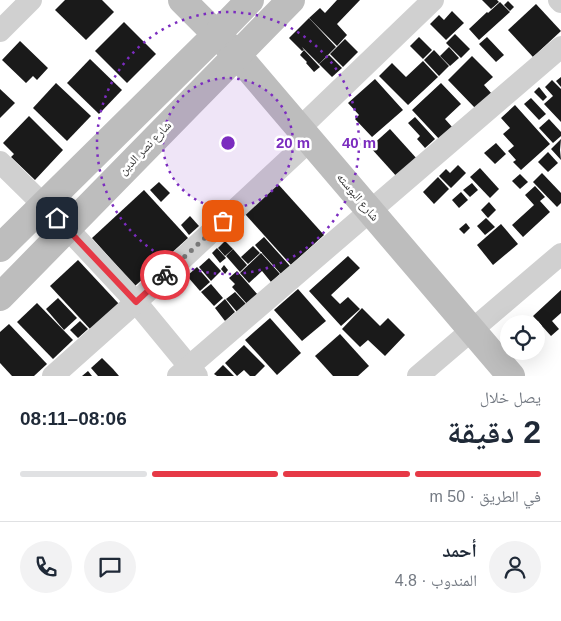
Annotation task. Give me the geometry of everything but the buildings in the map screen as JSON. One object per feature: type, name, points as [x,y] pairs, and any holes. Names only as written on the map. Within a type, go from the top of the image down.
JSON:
[{"type":"street","points":[[0,31],[31,0]]},
{"type":"street","name":"شارع البوسته","points":[[182,0],[237,55],[511,376]]},
{"type":"street","points":[[0,248],[250,0]]},
{"type":"street","name":"شارع نصر الدين","points":[[0,297],[291,0]]},
{"type":"street","points":[[53,376],[136,302],[305,134],[433,0]]},
{"type":"street","points":[[0,162],[67,228],[136,302],[188,373],[370,211],[561,47]]},
{"type":"street","points":[[418,376],[561,254]]},
{"type":"way so far","points":[[165,275],[223,221]]},
{"type":"route","points":[[57,218],[136,302],[165,275]]}]
